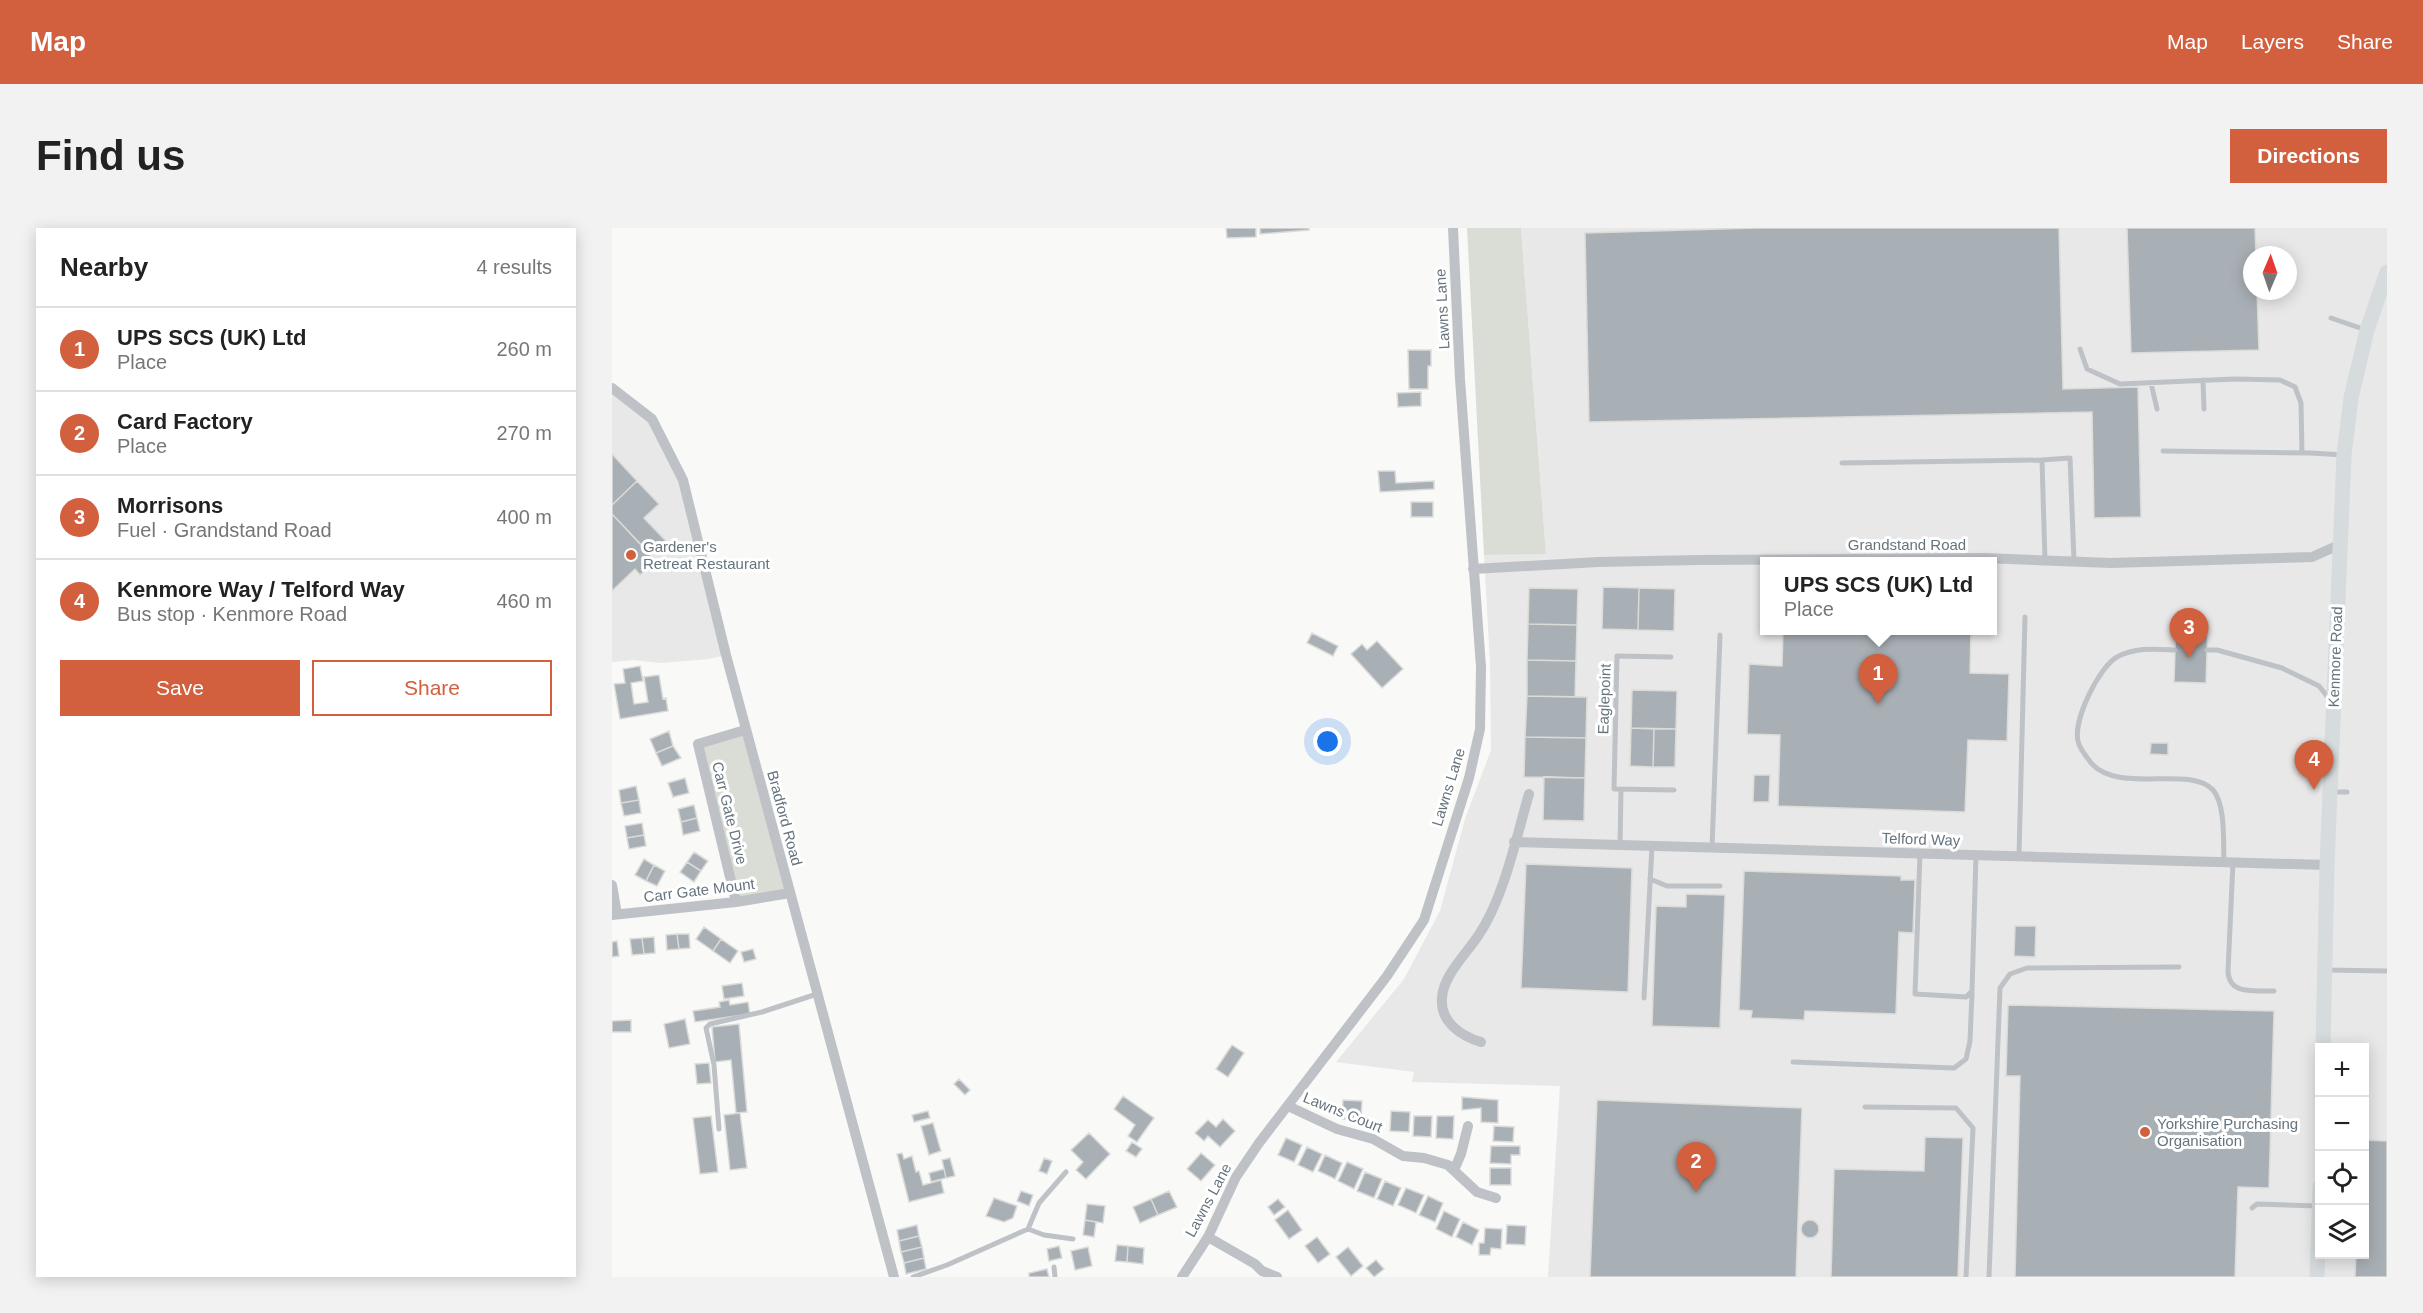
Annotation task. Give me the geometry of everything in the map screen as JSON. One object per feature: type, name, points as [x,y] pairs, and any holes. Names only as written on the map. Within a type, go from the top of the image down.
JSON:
[{"type":"street","name":"Lawns Lane","points":[[1182,1277],[1208,1236],[1236,1177],[1387,976],[1424,920],[1468,778],[1480,729],[1481,667],[1460,379],[1453,228]]},
{"type":"street","name":"Kenmore Road","points":[[2323,1043],[2327,865],[2344,455],[2351,399],[2367,330],[2387,272]]},
{"type":"street","name":"Bradford Road","points":[[612,388],[652,419],[683,480],[745,730],[894,1277]]},
{"type":"street","name":"Grandstand Road","points":[[1997,560],[2111,563],[2312,557],[2339,545]]},
{"type":"street","name":"Grandstand Road","points":[[1473,569],[1598,562],[1760,560]]},
{"type":"street","name":"Carr Gate Drive","points":[[736,902],[698,744],[745,730]]},
{"type":"street","points":[[1481,1042],[1467,1038],[1449,1023],[1442,999],[1444,987],[1490,917],[1529,794]]},
{"type":"street","name":"Telford Way","points":[[1514,842],[2327,865]]},
{"type":"street","points":[[612,885],[614,914]]},
{"type":"street","name":"Carr Gate Mount","points":[[614,914],[736,902],[790,893]]},
{"type":"street","name":"Lawns Court","points":[[1288,1106],[1337,1129],[1373,1139],[1403,1156],[1437,1161],[1454,1170],[1477,1192],[1497,1198]]},
{"type":"street","points":[[1454,1170],[1461,1154],[1468,1126]]},
{"type":"street","points":[[1208,1236],[1255,1264],[1262,1271],[1277,1277]]},
{"type":"street","points":[[2317,1277],[2318,1259]]},
{"type":"lane","points":[[2331,318],[2367,330]]},
{"type":"lane","points":[[2080,349],[2087,369],[2120,384],[2203,380],[2280,380],[2295,387],[2301,403],[2302,453]]},
{"type":"lane","points":[[2203,380],[2204,409]]},
{"type":"lane","points":[[2151,383],[2157,409]]},
{"type":"lane","points":[[2163,451],[2344,455]]},
{"type":"lane","points":[[1842,463],[2070,458],[2073,561]]},
{"type":"lane","points":[[2042,460],[2045,560]]},
{"type":"lane","points":[[2019,856],[2025,617]]},
{"type":"lane","points":[[1712,848],[1720,634]]},
{"type":"lane","points":[[2175,650],[2137,649],[2115,658],[2098,677],[2079,718],[2078,741],[2092,764],[2112,778],[2183,780],[2204,784],[2214,791],[2222,813],[2228,862],[2230,984],[2241,990],[2274,991]]},
{"type":"lane","points":[[2207,650],[2217,650],[2282,668],[2319,686],[2333,704]]},
{"type":"lane","name":"Eaglepoint","points":[[1620,845],[1621,789],[1614,789],[1617,656],[1671,657]]},
{"type":"lane","points":[[1621,789],[1674,790]]},
{"type":"lane","points":[[2330,792],[2347,792]]},
{"type":"lane","points":[[1644,999],[1652,846]]},
{"type":"lane","points":[[1920,854],[1915,994],[1966,997],[1972,991]]},
{"type":"lane","points":[[1793,1062],[1954,1068],[1966,1059],[1970,1041],[1976,855]]},
{"type":"lane","points":[[1650,879],[1667,886],[1720,886]]},
{"type":"lane","points":[[1989,1277],[2000,988],[2010,974],[2027,968],[2179,967]]},
{"type":"lane","points":[[2325,970],[2387,971]]},
{"type":"lane","points":[[719,1129],[714,1065],[706,1028],[710,1024],[762,1012],[817,994]]},
{"type":"lane","points":[[1865,1107],[1956,1108],[1973,1128],[1966,1277]]},
{"type":"lane","points":[[913,1277],[1028,1229],[1040,1203],[1066,1172]]},
{"type":"lane","points":[[2252,1208],[2257,1204],[2315,1206]]},
{"type":"lane","points":[[1028,1229],[1044,1235],[1072,1239]]},
{"type":"lane","points":[[1054,1267],[1055,1277]]},
{"type":"shaded area","points":[[1467,228],[1521,228],[1546,554],[1484,555]]},
{"type":"shaded area","points":[[1521,228],[2387,228],[2387,1277],[1548,1277],[1560,1086],[1412,1082],[1414,1072],[1336,1062],[1404,979],[1440,911],[1465,819],[1491,750],[1490,663],[1484,555],[1546,553]]},
{"type":"shaded area","points":[[612,388],[652,419],[683,480],[726,655],[709,659],[661,663],[633,660],[612,662]]},
{"type":"shaded area","points":[[745,730],[790,893],[736,902],[698,744]]},
{"type":"building","points":[[1226,228],[1256,228],[1256,237],[1227,238]]},
{"type":"building","points":[[1260,228],[1309,228],[1309,230],[1260,234]]},
{"type":"building","points":[[1755,228],[2059,228],[2063,389],[2138,387],[2141,517],[2094,518],[2092,412],[1589,422],[1585,233]]},
{"type":"building","points":[[2127,228],[2255,228],[2256,246],[2243,246],[2243,300],[2257,300],[2259,350],[2131,353]]},
{"type":"building","points":[[1408,350],[1431,350],[1428,389],[1409,389]]},
{"type":"building","points":[[1421,392],[1421,406],[1398,407],[1397,393]]},
{"type":"building","points":[[612,454],[637,481],[612,505]]},
{"type":"building","points":[[1378,471],[1395,471],[1396,483],[1434,481],[1434,489],[1380,492]]},
{"type":"building","points":[[637,481],[659,504],[644,518],[666,541],[651,555],[612,514],[612,505]]},
{"type":"building","points":[[1411,502],[1433,502],[1433,517],[1411,517]]},
{"type":"building","points":[[612,514],[656,561],[640,575],[635,569],[612,591]]},
{"type":"building","points":[[1603,587],[1639,588],[1638,630],[1602,629]]},
{"type":"building","points":[[1529,588],[1578,589],[1577,625],[1528,624]]},
{"type":"building","points":[[1639,588],[1675,589],[1674,631],[1638,630]]},
{"type":"building","points":[[2176,620],[2208,621],[2206,683],[2174,682]]},
{"type":"building","points":[[1528,624],[1577,625],[1576,661],[1527,660]]},
{"type":"building","points":[[1312,633],[1338,646],[1333,656],[1307,643]]},
{"type":"building","points":[[1783,635],[1971,635],[1970,673],[2009,674],[2007,741],[1968,740],[1965,812],[1778,806],[1780,735],[1747,734],[1749,664],[1782,666]]},
{"type":"building","points":[[1377,641],[1403,669],[1382,688],[1351,654],[1362,644],[1367,650]]},
{"type":"building","points":[[1527,660],[1576,661],[1575,697],[1527,696]]},
{"type":"building","points":[[640,666],[643,681],[631,683],[634,704],[648,702],[644,677],[659,675],[663,699],[666,698],[668,711],[620,719],[614,684],[625,683],[623,669]]},
{"type":"building","points":[[1632,690],[1677,691],[1676,729],[1631,728]]},
{"type":"building","points":[[1527,696],[1587,697],[1586,738],[1525,737]]},
{"type":"building","points":[[1631,728],[1654,729],[1653,767],[1630,766]]},
{"type":"building","points":[[1654,729],[1676,729],[1675,767],[1653,767]]},
{"type":"building","points":[[669,731],[673,746],[656,753],[650,739]]},
{"type":"building","points":[[1525,737],[1586,738],[1585,778],[1524,777]]},
{"type":"building","points":[[2151,743],[2168,743],[2168,755],[2150,754]]},
{"type":"building","points":[[673,746],[681,758],[662,766],[656,753]]},
{"type":"building","points":[[1754,775],[1770,775],[1769,802],[1753,802]]},
{"type":"building","points":[[1544,777],[1585,778],[1584,821],[1543,820]]},
{"type":"building","points":[[685,778],[689,793],[673,797],[668,783]]},
{"type":"building","points":[[636,786],[639,800],[621,803],[619,790]]},
{"type":"building","points":[[639,800],[641,813],[624,816],[621,803]]},
{"type":"building","points":[[694,805],[697,818],[681,822],[678,809]]},
{"type":"building","points":[[697,818],[700,831],[683,835],[681,822]]},
{"type":"building","points":[[642,823],[644,835],[627,838],[625,826]]},
{"type":"building","points":[[644,835],[646,846],[629,849],[627,838]]},
{"type":"building","points":[[694,852],[708,861],[701,871],[687,862]]},
{"type":"building","points":[[644,859],[654,865],[646,881],[635,875]]},
{"type":"building","points":[[687,862],[701,871],[694,882],[680,872]]},
{"type":"building","points":[[1526,864],[1632,868],[1628,992],[1521,988]]},
{"type":"building","points":[[654,865],[665,871],[657,886],[646,881]]},
{"type":"building","points":[[1744,871],[1901,876],[1901,880],[1915,880],[1913,933],[1899,932],[1896,1014],[1805,1011],[1804,1020],[1751,1018],[1752,1011],[1739,1010]]},
{"type":"building","points":[[1686,894],[1725,895],[1720,1028],[1652,1026],[1656,906],[1686,907]]},
{"type":"building","points":[[2015,926],[2036,926],[2035,957],[2014,956]]},
{"type":"building","points":[[704,927],[721,939],[713,951],[696,939]]},
{"type":"building","points":[[677,934],[679,949],[667,950],[666,935]]},
{"type":"building","points":[[677,934],[689,934],[690,948],[679,949]]},
{"type":"building","points":[[654,937],[655,953],[644,954],[642,938]]},
{"type":"building","points":[[642,938],[644,954],[632,955],[630,939]]},
{"type":"building","points":[[721,939],[738,951],[730,963],[713,951]]},
{"type":"building","points":[[617,941],[619,956],[612,957],[612,942]]},
{"type":"building","points":[[753,949],[756,959],[744,962],[741,952]]},
{"type":"building","points":[[742,983],[744,996],[724,999],[722,986]]},
{"type":"building","points":[[729,1000],[730,1005],[748,1002],[750,1014],[695,1022],[693,1011],[720,1007],[719,1002]]},
{"type":"building","name":"Yorkshire Purchasing Organisation","points":[[2008,1005],[2274,1011],[2269,1188],[2238,1187],[2235,1277],[2015,1277],[2020,1076],[2006,1076]]},
{"type":"building","points":[[685,1019],[690,1044],[669,1048],[664,1024]]},
{"type":"building","points":[[631,1020],[631,1032],[612,1032],[612,1021]]},
{"type":"building","points":[[739,1024],[747,1112],[736,1113],[731,1060],[715,1062],[712,1027]]},
{"type":"building","points":[[1232,1045],[1244,1053],[1228,1077],[1216,1069]]},
{"type":"building","points":[[709,1063],[711,1083],[697,1084],[695,1064]]},
{"type":"building","points":[[959,1079],[970,1090],[965,1095],[954,1084]]},
{"type":"building","points":[[1123,1096],[1154,1118],[1137,1142],[1128,1136],[1135,1125],[1114,1109]]},
{"type":"building","points":[[1462,1097],[1498,1100],[1498,1123],[1481,1122],[1481,1108],[1462,1110]]},
{"type":"building","points":[[1343,1100],[1362,1101],[1361,1120],[1342,1119]]},
{"type":"building","points":[[1597,1100],[1802,1108],[1796,1277],[1590,1277]]},
{"type":"building","points":[[928,1111],[930,1118],[914,1122],[912,1115]]},
{"type":"building","points":[[1391,1111],[1410,1112],[1409,1132],[1390,1131]]},
{"type":"building","points":[[740,1113],[747,1168],[730,1170],[724,1115]]},
{"type":"building","points":[[711,1116],[718,1172],[700,1174],[693,1118]]},
{"type":"building","points":[[1414,1116],[1432,1116],[1431,1137],[1413,1136]]},
{"type":"building","points":[[1437,1116],[1454,1116],[1453,1139],[1436,1138]]},
{"type":"building","points":[[1223,1119],[1235,1131],[1220,1147],[1208,1136],[1204,1141],[1195,1133],[1208,1120],[1216,1127]]},
{"type":"building","points":[[933,1123],[941,1151],[929,1155],[921,1126]]},
{"type":"building","points":[[1494,1126],[1514,1127],[1513,1142],[1493,1141]]},
{"type":"building","points":[[1089,1133],[1110,1154],[1086,1179],[1076,1170],[1083,1162],[1071,1150]]},
{"type":"building","points":[[1925,1137],[1963,1138],[1958,1277],[1831,1277],[1834,1169],[1924,1171]]},
{"type":"building","points":[[1286,1138],[1302,1145],[1294,1162],[1278,1155]]},
{"type":"building","points":[[2369,1140],[2387,1141],[2387,1277],[2355,1277],[2356,1259],[2369,1259]]},
{"type":"building","points":[[1132,1142],[1142,1149],[1136,1157],[1126,1151]]},
{"type":"building","points":[[1491,1146],[1520,1146],[1520,1155],[1511,1155],[1511,1164],[1490,1163]]},
{"type":"building","points":[[1307,1147],[1322,1154],[1313,1172],[1298,1165]]},
{"type":"building","points":[[902,1153],[904,1159],[912,1156],[916,1172],[919,1171],[923,1185],[941,1180],[944,1193],[909,1202],[897,1154]]},
{"type":"building","points":[[1201,1153],[1215,1165],[1201,1181],[1187,1169]]},
{"type":"building","points":[[1325,1155],[1342,1163],[1335,1179],[1318,1171]]},
{"type":"building","points":[[950,1158],[955,1176],[946,1178],[942,1160]]},
{"type":"building","points":[[1044,1158],[1052,1161],[1047,1174],[1039,1171]]},
{"type":"building","points":[[1347,1162],[1363,1169],[1354,1189],[1338,1181]]},
{"type":"building","points":[[1490,1168],[1511,1168],[1511,1185],[1490,1185]]},
{"type":"building","points":[[944,1169],[946,1178],[931,1182],[929,1173]]},
{"type":"building","points":[[1365,1172],[1382,1179],[1374,1198],[1357,1191]]},
{"type":"building","points":[[1385,1181],[1401,1188],[1393,1206],[1377,1199]]},
{"type":"building","points":[[1406,1188],[1424,1195],[1416,1213],[1398,1205]]},
{"type":"building","points":[[1021,1191],[1033,1195],[1029,1206],[1017,1201]]},
{"type":"building","points":[[1169,1191],[1177,1207],[1158,1215],[1151,1199]]},
{"type":"building","points":[[1428,1196],[1443,1203],[1435,1222],[1419,1215]]},
{"type":"building","points":[[994,1198],[1017,1206],[1013,1218],[1004,1222],[986,1216]]},
{"type":"building","points":[[1151,1199],[1158,1215],[1140,1223],[1133,1207]]},
{"type":"building","points":[[1278,1199],[1285,1207],[1274,1215],[1268,1207]]},
{"type":"building","points":[[1087,1204],[1105,1206],[1103,1223],[1085,1220]]},
{"type":"building","points":[[1288,1210],[1302,1230],[1289,1239],[1275,1220]]},
{"type":"building","points":[[1444,1211],[1460,1219],[1452,1237],[1436,1229]]},
{"type":"building","points":[[1085,1220],[1096,1222],[1094,1237],[1083,1235]]},
{"type":"building","points":[[1806,1220],[1814,1220],[1819,1225],[1817,1236],[1806,1238],[1801,1233],[1801,1225]]},
{"type":"building","points":[[1463,1222],[1479,1230],[1472,1245],[1456,1237]]},
{"type":"building","points":[[917,1225],[919,1236],[899,1241],[897,1230]]},
{"type":"building","points":[[1507,1225],[1526,1226],[1525,1245],[1506,1244]]},
{"type":"building","points":[[1485,1228],[1502,1229],[1501,1249],[1491,1248],[1490,1255],[1479,1255],[1479,1243],[1484,1243]]},
{"type":"building","points":[[919,1236],[922,1247],[901,1252],[899,1241]]},
{"type":"building","points":[[1317,1237],[1330,1254],[1318,1263],[1305,1246]]},
{"type":"building","points":[[1117,1245],[1128,1246],[1127,1262],[1115,1261]]},
{"type":"building","points":[[1059,1246],[1062,1258],[1049,1261],[1047,1249]]},
{"type":"building","points":[[1128,1246],[1144,1248],[1143,1264],[1127,1262]]},
{"type":"building","points":[[922,1247],[924,1258],[904,1263],[901,1252]]},
{"type":"building","points":[[1088,1247],[1092,1266],[1075,1270],[1071,1251]]},
{"type":"building","points":[[1348,1247],[1363,1266],[1351,1276],[1336,1257]]},
{"type":"building","points":[[924,1258],[926,1269],[906,1274],[904,1263]]},
{"type":"building","points":[[1376,1260],[1384,1269],[1374,1277],[1366,1268]]},
{"type":"building","points":[[1047,1269],[1049,1277],[1029,1277],[1029,1273]]},
{"type":"place","name":"Gardener's Retreat Restaurant","points":[[631,555]]},
{"type":"place","name":"Morrisons","points":[[2189,658]]},
{"type":"place","name":"UPS SCS (UK) Ltd","points":[[1878,704]]},
{"type":"place","name":"Kenmore Way / Telford Way","points":[[2314,790]]},
{"type":"place","name":"Yorkshire Purchasing Organisation","points":[[2145,1132]]},
{"type":"place","name":"Card Factory","points":[[1696,1192]]}]
